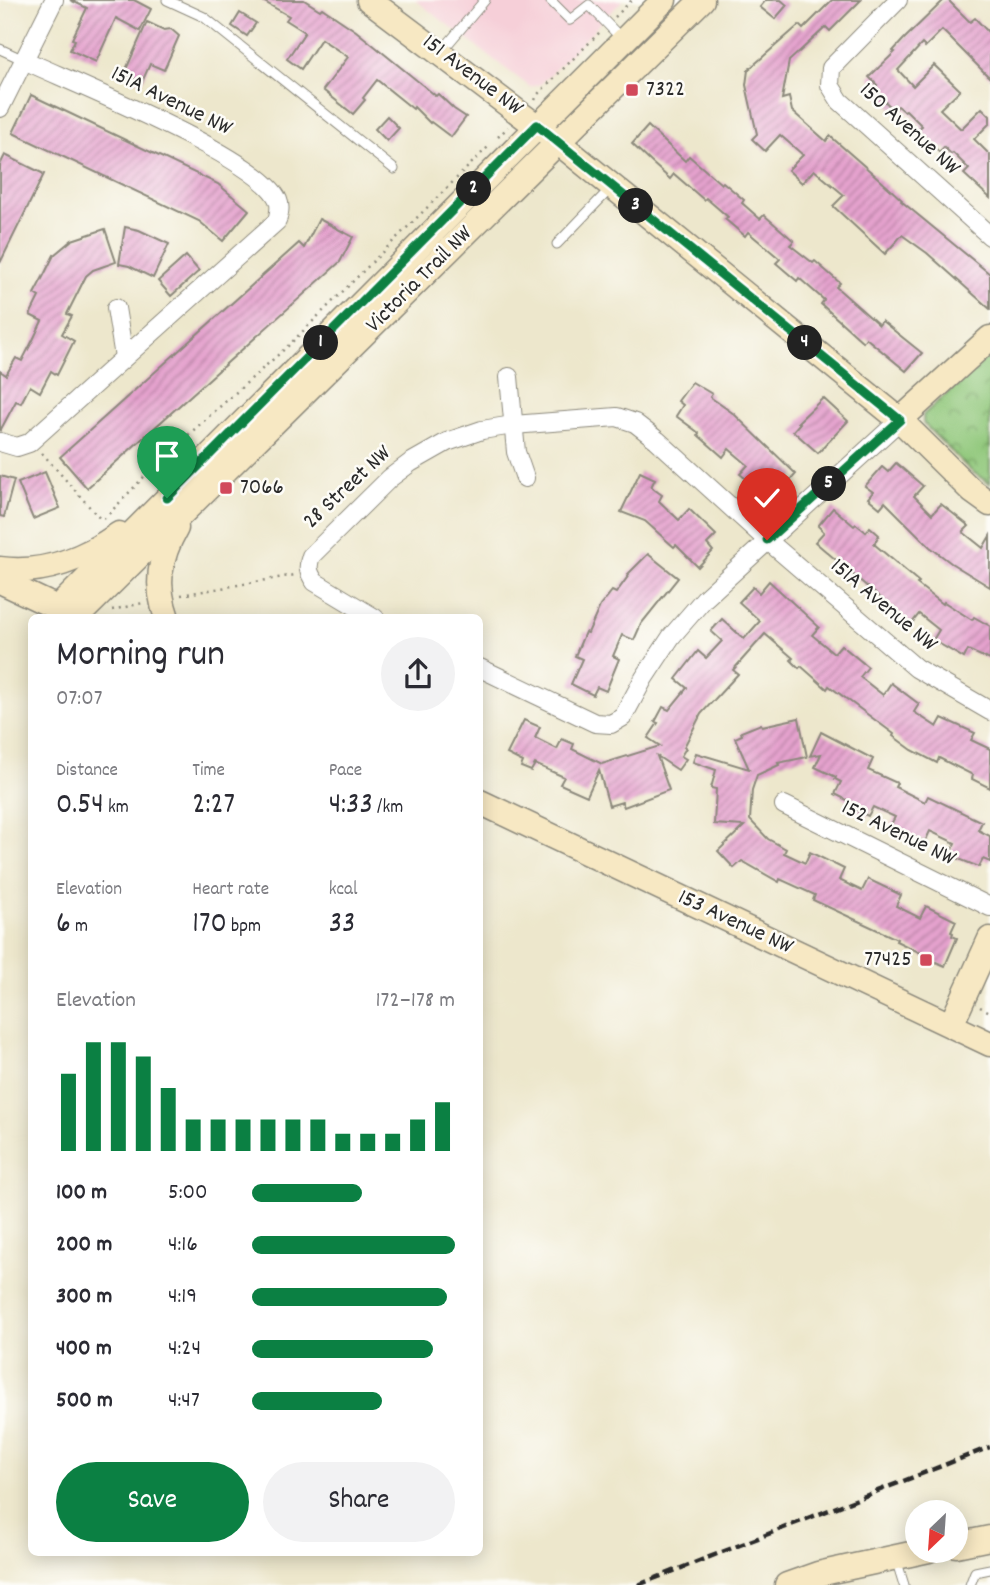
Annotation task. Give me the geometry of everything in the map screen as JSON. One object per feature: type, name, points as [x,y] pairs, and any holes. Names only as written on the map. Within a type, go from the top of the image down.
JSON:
[{"type":"main road","name":"151 Avenue NW","points":[[369,0],[530,120],[612,186],[900,420],[972,491],[990,504]]},
{"type":"main road","name":"Victoria Trail NW","points":[[71,614],[175,506],[530,120],[616,32],[664,0]]},
{"type":"main road","name":"Victoria Trail NW","points":[[175,506],[559,143],[702,0]]},
{"type":"main road","points":[[900,420],[990,338]]},
{"type":"main road","points":[[0,569],[33,570],[51,567],[81,556],[175,506]]},
{"type":"main road","points":[[172,607],[161,599],[160,573],[175,506]]},
{"type":"main road","points":[[0,581],[71,614]]},
{"type":"main road","name":"153 Avenue NW","points":[[483,803],[990,1044]]},
{"type":"main road","points":[[951,1025],[990,939]]},
{"type":"main road","points":[[968,1543],[990,1538]]},
{"type":"main road","points":[[787,1585],[828,1578],[905,1555]]},
{"type":"street","points":[[0,108],[54,0]]},
{"type":"street","name":"150 Avenue NW","points":[[898,0],[831,68],[830,86],[840,101],[990,236]]},
{"type":"street","name":"151A Avenue NW","points":[[24,60],[226,155],[248,170],[278,199],[280,209],[277,221],[124,358]]},
{"type":"street","points":[[16,444],[124,358],[116,308]]},
{"type":"street","points":[[509,376],[516,452],[525,478]]},
{"type":"street","name":"28 Street NW","points":[[308,573],[311,556],[371,496],[410,463],[464,435],[513,425],[617,417],[626,419]]},
{"type":"street","name":"151A Avenue NW","points":[[626,419],[657,440],[767,540],[916,668],[990,711]]},
{"type":"street","points":[[483,669],[595,723],[611,724],[623,717],[655,661],[687,618],[767,540],[900,420]]},
{"type":"street","points":[[308,573],[324,588],[368,614]]},
{"type":"street","name":"152 Avenue NW","points":[[785,805],[990,907]]},
{"type":"lane","points":[[167,0],[204,17],[394,170]]},
{"type":"lane","points":[[441,52],[485,0]]},
{"type":"lane","points":[[550,0],[570,20],[591,2],[616,32]]},
{"type":"lane","points":[[0,49],[24,60]]},
{"type":"lane","points":[[557,244],[612,186]]},
{"type":"lane","points":[[896,1557],[904,1585]]},
{"type":"lane","points":[[970,1585],[975,1572],[990,1569]]},
{"type":"path","points":[[498,137],[530,120],[538,94],[616,32],[632,0]]},
{"type":"path","points":[[16,444],[102,521],[160,460],[288,346],[489,146]]},
{"type":"path","points":[[172,607],[308,573]]},
{"type":"path","points":[[110,610],[144,603]]},
{"type":"path","points":[[981,1007],[990,1012]]},
{"type":"shaded area","points":[[415,0],[623,0],[541,84],[530,87]]},
{"type":"green space","points":[[990,354],[990,484],[970,470],[923,423],[923,415]]},
{"type":"building","points":[[70,0],[134,0],[151,9],[140,31],[116,18],[96,62],[70,50],[75,40],[72,39],[87,8]]},
{"type":"building","points":[[261,0],[304,0],[320,10],[322,8],[356,31],[466,117],[451,137],[377,80],[353,114],[323,90],[348,57],[321,39],[301,69],[287,59],[305,32],[286,20],[289,16]]},
{"type":"building","points":[[766,0],[781,0],[787,5],[775,19],[760,7]]},
{"type":"building","points":[[832,0],[861,0],[830,31],[826,27],[789,61],[782,99],[789,97],[792,111],[826,141],[830,136],[901,201],[990,274],[990,309],[927,253],[902,235],[885,254],[833,206],[844,195],[814,170],[802,183],[788,170],[803,155],[780,135],[765,151],[752,139],[757,134],[746,85],[748,70],[799,25],[803,29]]},
{"type":"building","points":[[944,0],[948,0],[970,22],[975,18],[990,34],[990,78],[942,30],[925,47],[922,44],[898,70],[913,86],[934,65],[960,90],[940,109],[961,129],[982,108],[990,116],[990,123],[974,139],[990,155],[990,198],[964,174],[969,169],[953,153],[944,147],[939,152],[917,130],[922,126],[906,110],[898,106],[894,110],[872,89],[877,85],[869,77]]},
{"type":"building","points":[[240,13],[256,23],[247,36],[232,26]]},
{"type":"building","points":[[147,22],[164,30],[171,29],[179,36],[164,70],[150,64],[142,82],[124,74]]},
{"type":"building","points":[[31,95],[218,184],[249,210],[223,241],[199,221],[13,133]]},
{"type":"building","points":[[387,116],[399,128],[387,141],[375,129]]},
{"type":"building","points":[[648,126],[685,161],[689,156],[721,184],[723,182],[744,200],[742,203],[760,219],[764,215],[794,241],[790,245],[813,263],[815,261],[840,283],[836,287],[879,325],[882,321],[922,353],[906,371],[866,338],[863,342],[821,304],[824,300],[799,278],[797,281],[776,263],[780,259],[748,232],[745,236],[725,219],[728,217],[674,174],[670,179],[632,144]]},
{"type":"building","points":[[5,155],[44,174],[0,263],[0,165]]},
{"type":"building","points":[[319,219],[353,237],[340,262],[87,488],[60,457],[299,243],[304,248]]},
{"type":"building","points":[[125,227],[139,230],[169,244],[153,278],[119,264]]},
{"type":"building","points":[[105,229],[116,262],[93,270],[86,276],[67,314],[72,316],[62,334],[74,341],[57,375],[51,371],[40,392],[30,386],[21,403],[16,401],[0,431],[0,371],[6,375],[16,358],[22,361],[42,321],[30,315],[39,297],[34,294],[54,255],[72,240]]},
{"type":"building","points":[[186,256],[199,271],[171,296],[158,281]]},
{"type":"building","points":[[692,382],[712,394],[710,397],[734,414],[796,474],[780,492],[776,488],[768,497],[740,474],[748,465],[729,449],[723,457],[698,435],[699,433],[676,416],[683,405],[678,401]]},
{"type":"building","points":[[823,398],[848,421],[818,453],[793,431],[800,423],[798,422]]},
{"type":"building","points":[[896,463],[923,486],[914,496],[932,514],[941,504],[969,526],[963,532],[983,548],[990,536],[990,587],[930,547],[885,502],[880,508],[868,498],[873,492],[865,486],[882,467],[888,472]]},
{"type":"building","points":[[45,472],[60,508],[33,519],[18,483]]},
{"type":"building","points":[[640,472],[655,479],[651,487],[662,495],[659,501],[679,520],[689,509],[716,535],[707,544],[713,551],[698,567],[676,545],[674,547],[645,521],[621,512]]},
{"type":"building","points":[[0,476],[14,480],[4,517],[0,516]]},
{"type":"building","points":[[833,508],[854,526],[856,524],[866,532],[870,527],[879,535],[874,544],[943,604],[944,602],[972,620],[974,617],[990,626],[990,660],[968,650],[964,658],[933,640],[939,630],[919,614],[911,624],[815,542],[824,532],[818,526]]},
{"type":"building","points":[[648,554],[678,578],[641,624],[634,640],[622,635],[613,656],[619,659],[606,691],[597,687],[593,695],[571,684],[582,659],[575,656],[600,606],[612,591],[616,593],[628,574]]},
{"type":"building","points":[[769,581],[819,627],[812,635],[834,653],[841,645],[868,667],[860,677],[883,695],[891,683],[919,704],[914,712],[937,727],[942,718],[975,733],[971,740],[990,749],[990,788],[972,779],[973,775],[939,758],[937,763],[912,750],[829,686],[827,689],[801,666],[799,668],[791,660],[793,658],[765,634],[733,670],[738,674],[701,714],[681,756],[686,759],[678,770],[657,756],[669,790],[624,807],[622,802],[609,806],[599,770],[587,796],[560,784],[564,777],[535,764],[531,771],[521,767],[523,762],[507,754],[524,720],[540,727],[535,738],[557,749],[562,739],[574,744],[572,749],[602,764],[660,746],[648,738],[658,723],[655,722],[663,707],[669,710],[687,688],[676,679],[698,651],[706,658],[722,641],[711,631],[722,619],[744,639],[760,621],[739,602],[753,587],[759,593]]},
{"type":"building","points":[[799,718],[807,757],[778,763],[779,765],[757,775],[752,790],[750,820],[768,839],[786,849],[784,853],[805,863],[810,852],[844,869],[839,880],[862,891],[868,879],[901,895],[896,906],[920,918],[926,906],[956,921],[951,932],[952,936],[957,938],[945,966],[922,956],[923,954],[896,941],[897,939],[813,900],[815,895],[780,879],[779,882],[742,861],[734,868],[718,851],[744,826],[714,824],[716,789],[711,788],[716,770],[693,762],[696,753],[749,769],[735,738],[742,735],[741,732],[761,724],[762,726]]},
{"type":"building","points":[[821,732],[873,759],[868,770],[897,783],[895,787],[925,802],[928,796],[982,822],[978,830],[990,836],[990,862],[983,859],[979,867],[949,855],[955,843],[930,831],[925,842],[889,828],[895,817],[873,807],[868,816],[853,809],[855,804],[835,794],[841,782],[815,767],[821,754],[810,756]]},
{"type":"railway","points":[[638,1585],[990,1447]]},
{"type":"place","name":"7322","points":[[632,90]]},
{"type":"place","name":"7066","points":[[226,488]]},
{"type":"place","name":"77425","points":[[926,960]]},
{"type":"route","points":[[167,498],[537,125],[900,420],[767,540]]}]
